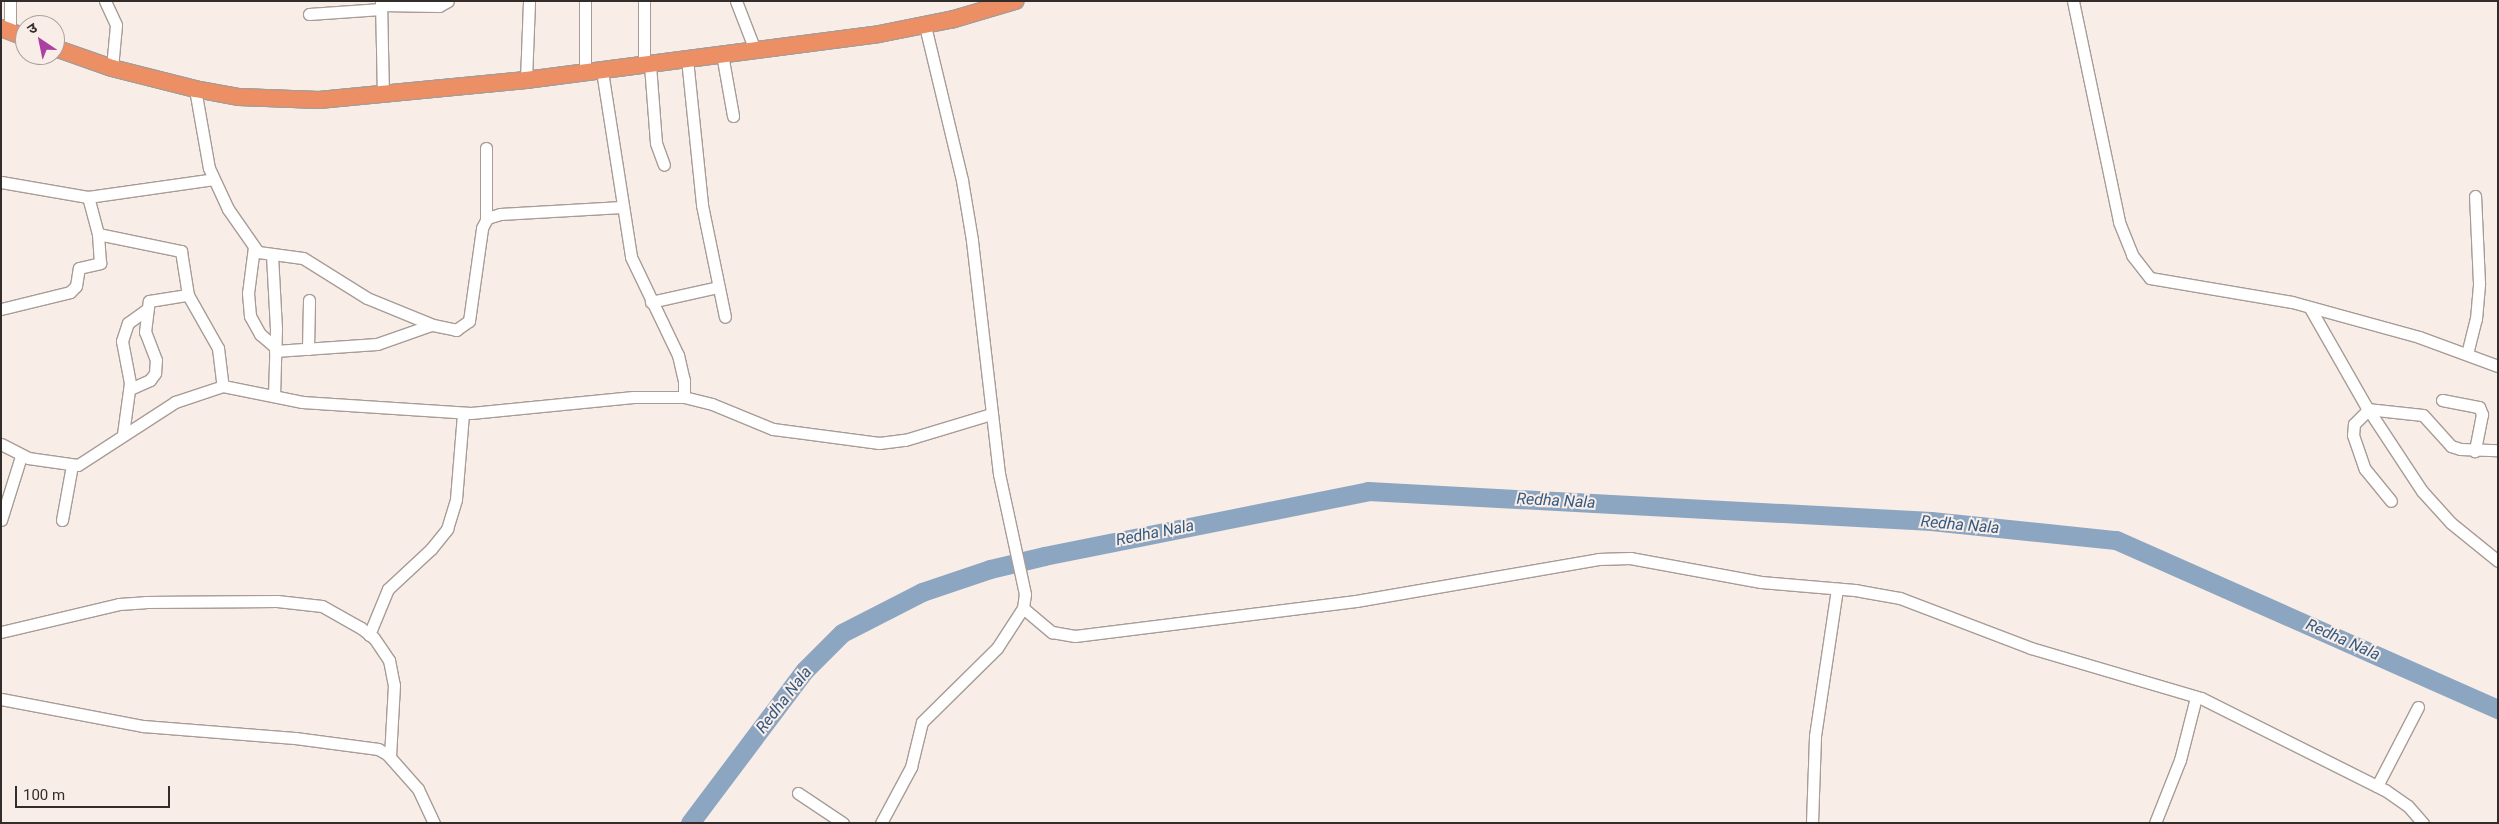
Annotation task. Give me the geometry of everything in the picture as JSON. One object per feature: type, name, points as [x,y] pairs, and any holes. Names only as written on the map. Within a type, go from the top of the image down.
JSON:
[{"type":"highway","points":[[65,52],[112,68],[195,89],[239,97],[301,100],[382,95],[647,65],[925,26],[1015,1]]},
{"type":"street","points":[[10,1],[12,32]]},
{"type":"street","points":[[105,1],[116,26],[112,68]]},
{"type":"street","points":[[309,14],[381,5],[439,6],[448,1]]},
{"type":"street","points":[[526,80],[529,1]]},
{"type":"street","points":[[585,73],[586,1]]},
{"type":"street","points":[[644,1],[647,65],[656,143],[664,165]]},
{"type":"street","points":[[736,1],[755,50]]},
{"type":"street","points":[[2073,1],[2119,222],[2142,270],[2159,282],[2214,287],[2310,308],[2466,354],[2498,366]]},
{"type":"street","points":[[381,5],[382,95]]},
{"type":"street","points":[[881,823],[912,767],[922,722],[997,648],[1023,608],[1025,594],[1013,540],[991,414],[965,197],[925,26]]},
{"type":"street","points":[[722,54],[733,116]]},
{"type":"street","points":[[687,59],[702,205],[724,317]]},
{"type":"street","points":[[602,71],[631,257],[680,360],[684,397]]},
{"type":"street","points":[[195,89],[203,140],[214,179],[254,248],[265,255],[302,258],[367,298],[431,325],[456,330],[469,321],[482,228],[486,220],[486,148]]},
{"type":"street","points":[[1,182],[88,197],[214,179]]},
{"type":"street","points":[[2466,354],[2476,319],[2479,283],[2475,196]]},
{"type":"street","points":[[1,310],[74,289],[79,268],[97,265],[101,260],[98,234],[88,197]]},
{"type":"street","points":[[486,220],[500,214],[622,207]]},
{"type":"street","points":[[98,234],[181,252],[188,295],[196,314],[214,338],[222,386]]},
{"type":"street","points":[[254,248],[248,293],[250,316],[260,334],[275,349],[308,349],[377,344],[431,325]]},
{"type":"street","points":[[272,255],[275,349],[274,396]]},
{"type":"street","points":[[651,302],[718,286]]},
{"type":"street","points":[[130,389],[150,380],[154,373],[156,360],[145,332],[149,301],[155,298],[188,295]]},
{"type":"street","points":[[308,349],[309,300]]},
{"type":"street","points":[[2310,308],[2368,410],[2436,508],[2498,561]]},
{"type":"street","points":[[123,434],[130,389],[122,341],[128,322],[147,309]]},
{"type":"street","points":[[1,444],[21,456],[72,465],[87,462],[123,434],[175,402],[222,386],[318,404],[464,412],[633,398],[684,397],[712,404],[773,429],[879,443],[906,440],[991,414]]},
{"type":"street","points":[[2442,400],[2479,407],[2482,414],[2475,451]]},
{"type":"street","points":[[2368,410],[2423,416],[2452,446],[2475,451],[2498,450]]},
{"type":"street","points":[[2368,410],[2354,424],[2352,435],[2365,468],[2391,501]]},
{"type":"street","points":[[369,635],[388,589],[431,549],[447,529],[456,499],[464,412]]},
{"type":"street","points":[[1,520],[21,456]]},
{"type":"street","points":[[62,520],[72,465]]},
{"type":"street","points":[[1023,608],[1052,632],[1075,636],[1356,601],[1598,559],[1630,558],[1761,582],[1836,589],[1900,598],[2031,648],[2196,697],[2376,786],[2408,806],[2423,823]]},
{"type":"street","points":[[1812,823],[1815,736],[1836,589]]},
{"type":"street","points":[[1,632],[119,604],[204,600],[303,602],[338,614],[369,635],[382,649],[390,666],[394,685],[390,757]]},
{"type":"street","points":[[2155,823],[2180,760],[2196,697]]},
{"type":"street","points":[[1,699],[143,726],[363,746],[390,757],[418,789],[434,823]]},
{"type":"street","points":[[2376,786],[2418,707]]},
{"type":"street","points":[[798,792],[843,823]]},
{"type":"waterway","name":"Redha Nala","points":[[690,823],[805,670],[842,633],[922,592],[990,569],[1044,556],[1368,491],[1931,521],[2116,540],[2498,709]]}]
